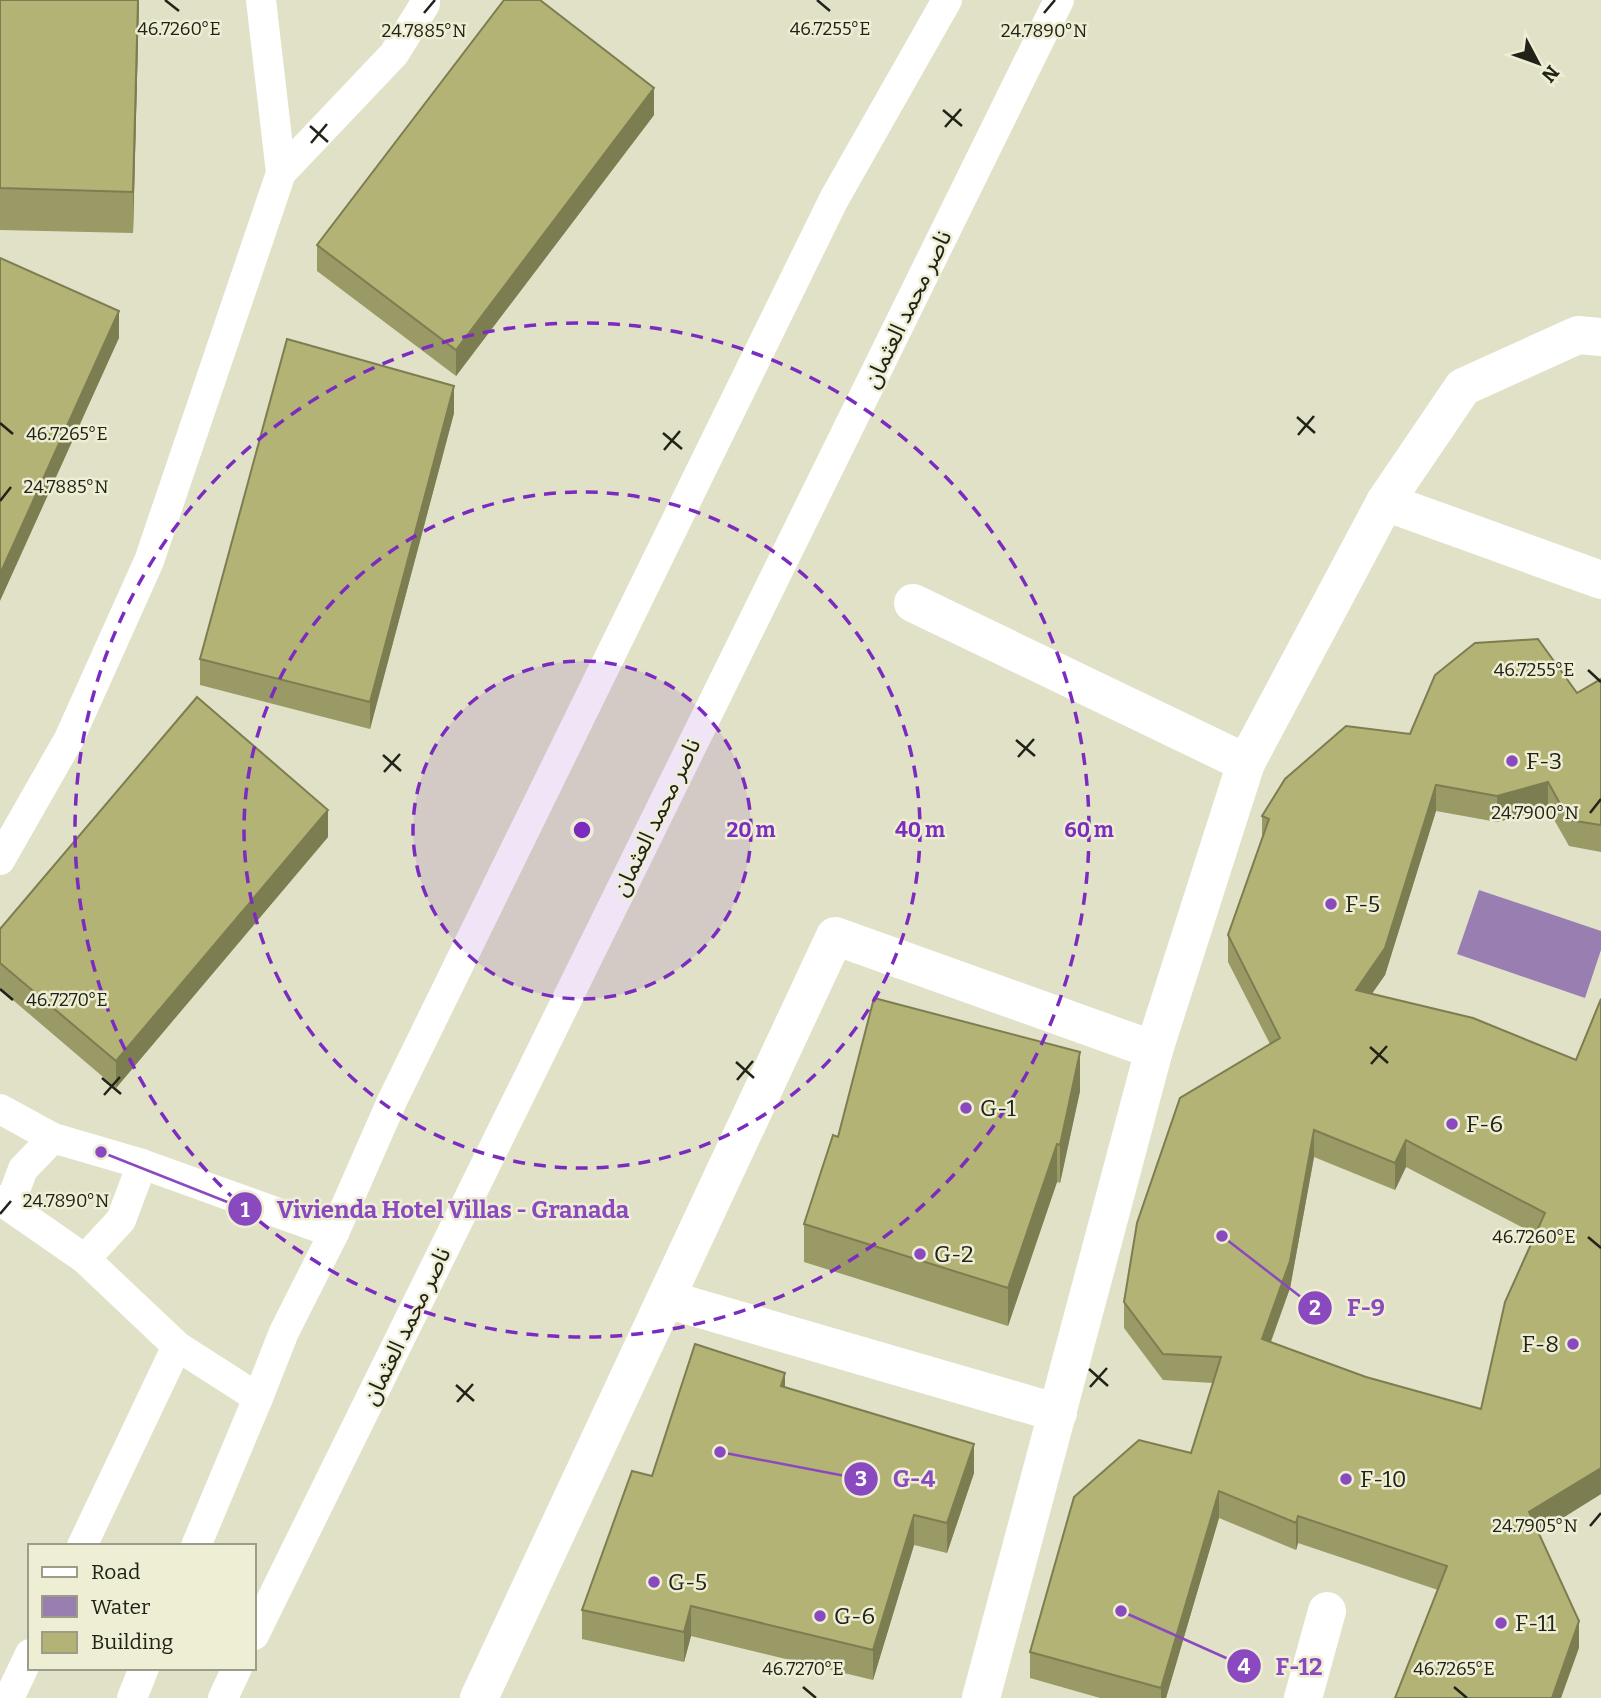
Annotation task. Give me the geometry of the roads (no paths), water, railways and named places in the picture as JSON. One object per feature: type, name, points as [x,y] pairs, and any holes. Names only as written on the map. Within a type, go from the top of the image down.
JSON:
[{"type":"street","points":[[981,1698],[1154,1050],[1246,763],[1385,502],[1463,387],[1578,335],[1601,337]]},
{"type":"street","points":[[1385,502],[1601,580]]},
{"type":"street","points":[[914,603],[1246,763]]},
{"type":"street","points":[[479,1698],[835,936],[1154,1050]]},
{"type":"street","points":[[666,1299],[1058,1413]]},
{"type":"street","points":[[1304,1698],[1327,1611]]},
{"type":"lane","points":[[261,0],[281,173]]},
{"type":"lane","points":[[0,860],[69,739],[149,561],[281,173],[394,54],[425,0]]},
{"type":"lane","points":[[197,1544],[284,1332],[334,1233],[392,1101],[834,199],[947,0]]},
{"type":"lane","name":"ناصر محمد العثمان","points":[[256,1631],[1059,0]]},
{"type":"lane","points":[[0,1109],[53,1138],[142,1164],[334,1233]]},
{"type":"lane","points":[[53,1138],[23,1169],[5,1203],[85,1259],[177,1346],[258,1398]]},
{"type":"lane","points":[[85,1259],[121,1220],[142,1164]]},
{"type":"lane","points":[[83,1544],[177,1346]]},
{"type":"lane","points":[[9,1698],[28,1658]]},
{"type":"lane","points":[[132,1698],[143,1670]]},
{"type":"lane","points":[[223,1698],[236,1670]]},
{"type":"water","points":[[1479,890],[1601,931],[1601,950],[1585,998],[1457,954]]},
{"type":"place","name":"F-3","points":[[1512,761]]},
{"type":"place","name":"F-5","points":[[1331,904]]},
{"type":"place","name":"G-1","points":[[966,1108]]},
{"type":"place","name":"F-6","points":[[1452,1124]]},
{"type":"place","name":"Vivienda Hotel Villas - Granada","points":[[101,1152]]},
{"type":"place","name":"F-9","points":[[1222,1236]]},
{"type":"place","name":"G-2","points":[[920,1254]]},
{"type":"place","name":"F-8","points":[[1573,1344]]},
{"type":"place","name":"G-4","points":[[720,1452]]},
{"type":"place","name":"F-10","points":[[1346,1479]]},
{"type":"place","name":"G-5","points":[[654,1582]]},
{"type":"place","name":"F-12","points":[[1121,1611]]},
{"type":"place","name":"G-6","points":[[820,1616]]},
{"type":"place","name":"F-11","points":[[1501,1623]]}]
